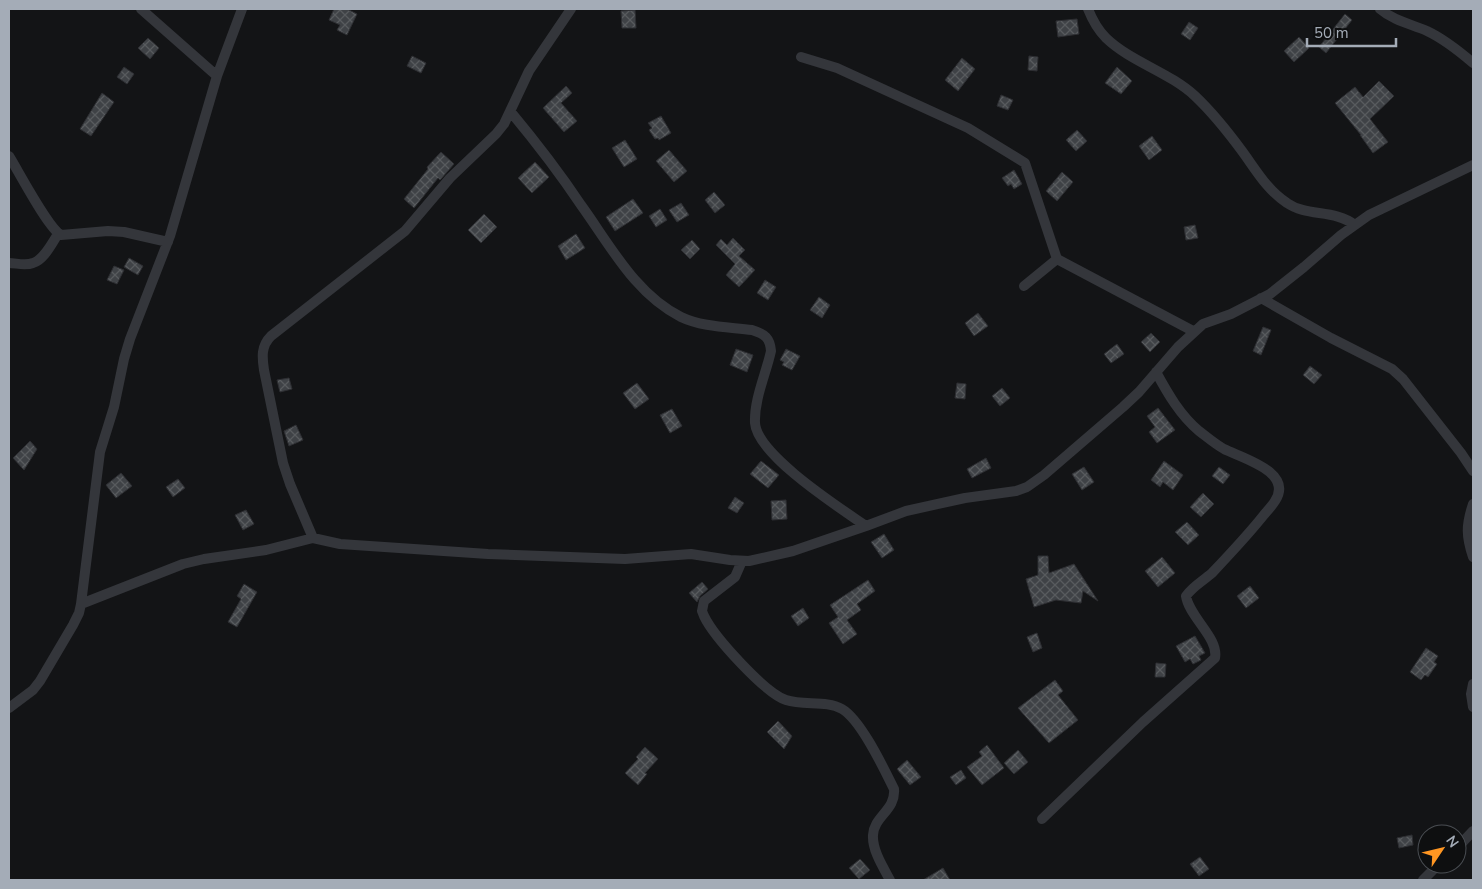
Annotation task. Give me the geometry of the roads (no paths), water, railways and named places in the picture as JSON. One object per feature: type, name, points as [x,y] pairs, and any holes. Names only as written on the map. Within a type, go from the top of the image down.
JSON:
[{"type":"street","points":[[141,9],[216,76]]},
{"type":"street","points":[[9,708],[37,686],[79,613],[100,452],[114,407],[130,339],[168,242],[216,76],[242,9]]},
{"type":"street","points":[[312,538],[283,462],[264,370],[263,345],[271,336],[404,230],[450,178],[496,134],[504,124],[529,71],[571,9]]},
{"type":"street","points":[[1088,9],[1105,37],[1177,82],[1212,112],[1267,185],[1280,198],[1298,209],[1336,215],[1355,225]]},
{"type":"street","points":[[1380,9],[1397,20],[1426,31],[1449,43],[1473,63]]},
{"type":"street","points":[[801,57],[837,68],[959,124],[1025,163],[1057,259],[1193,332]]},
{"type":"street","points":[[510,111],[551,162],[648,295],[682,317],[692,321],[752,330],[761,332],[767,337],[771,351],[755,409],[756,432],[768,449],[798,476],[866,526]]},
{"type":"street","points":[[9,156],[48,222],[58,234],[124,232],[168,242]]},
{"type":"street","points":[[81,604],[184,564],[204,559],[266,550],[312,538],[352,545],[488,554],[640,558],[690,554],[742,561],[774,556],[926,506],[1016,491],[1027,487],[1044,475],[1123,407],[1193,332],[1203,324],[1231,314],[1284,284],[1369,215],[1473,165]]},
{"type":"street","points":[[9,263],[33,263],[37,261],[58,234]]},
{"type":"street","points":[[1024,286],[1057,259]]},
{"type":"street","points":[[1261,298],[1331,338],[1392,369],[1403,380],[1461,453],[1473,471]]},
{"type":"street","points":[[1042,818],[1143,722],[1215,658],[1214,645],[1190,607],[1186,596],[1248,536],[1275,502],[1280,490],[1278,482],[1268,471],[1246,458],[1224,449],[1198,430],[1172,400],[1156,372]]},
{"type":"street","points":[[1473,504],[1468,518],[1467,531],[1473,557]]},
{"type":"street","points":[[742,561],[735,577],[704,601],[702,611],[706,621],[729,650],[768,690],[784,700],[832,705],[852,717],[894,789],[894,801],[880,818],[873,834],[877,853],[890,880]]},
{"type":"street","points":[[1473,684],[1471,694],[1473,708]]}]
